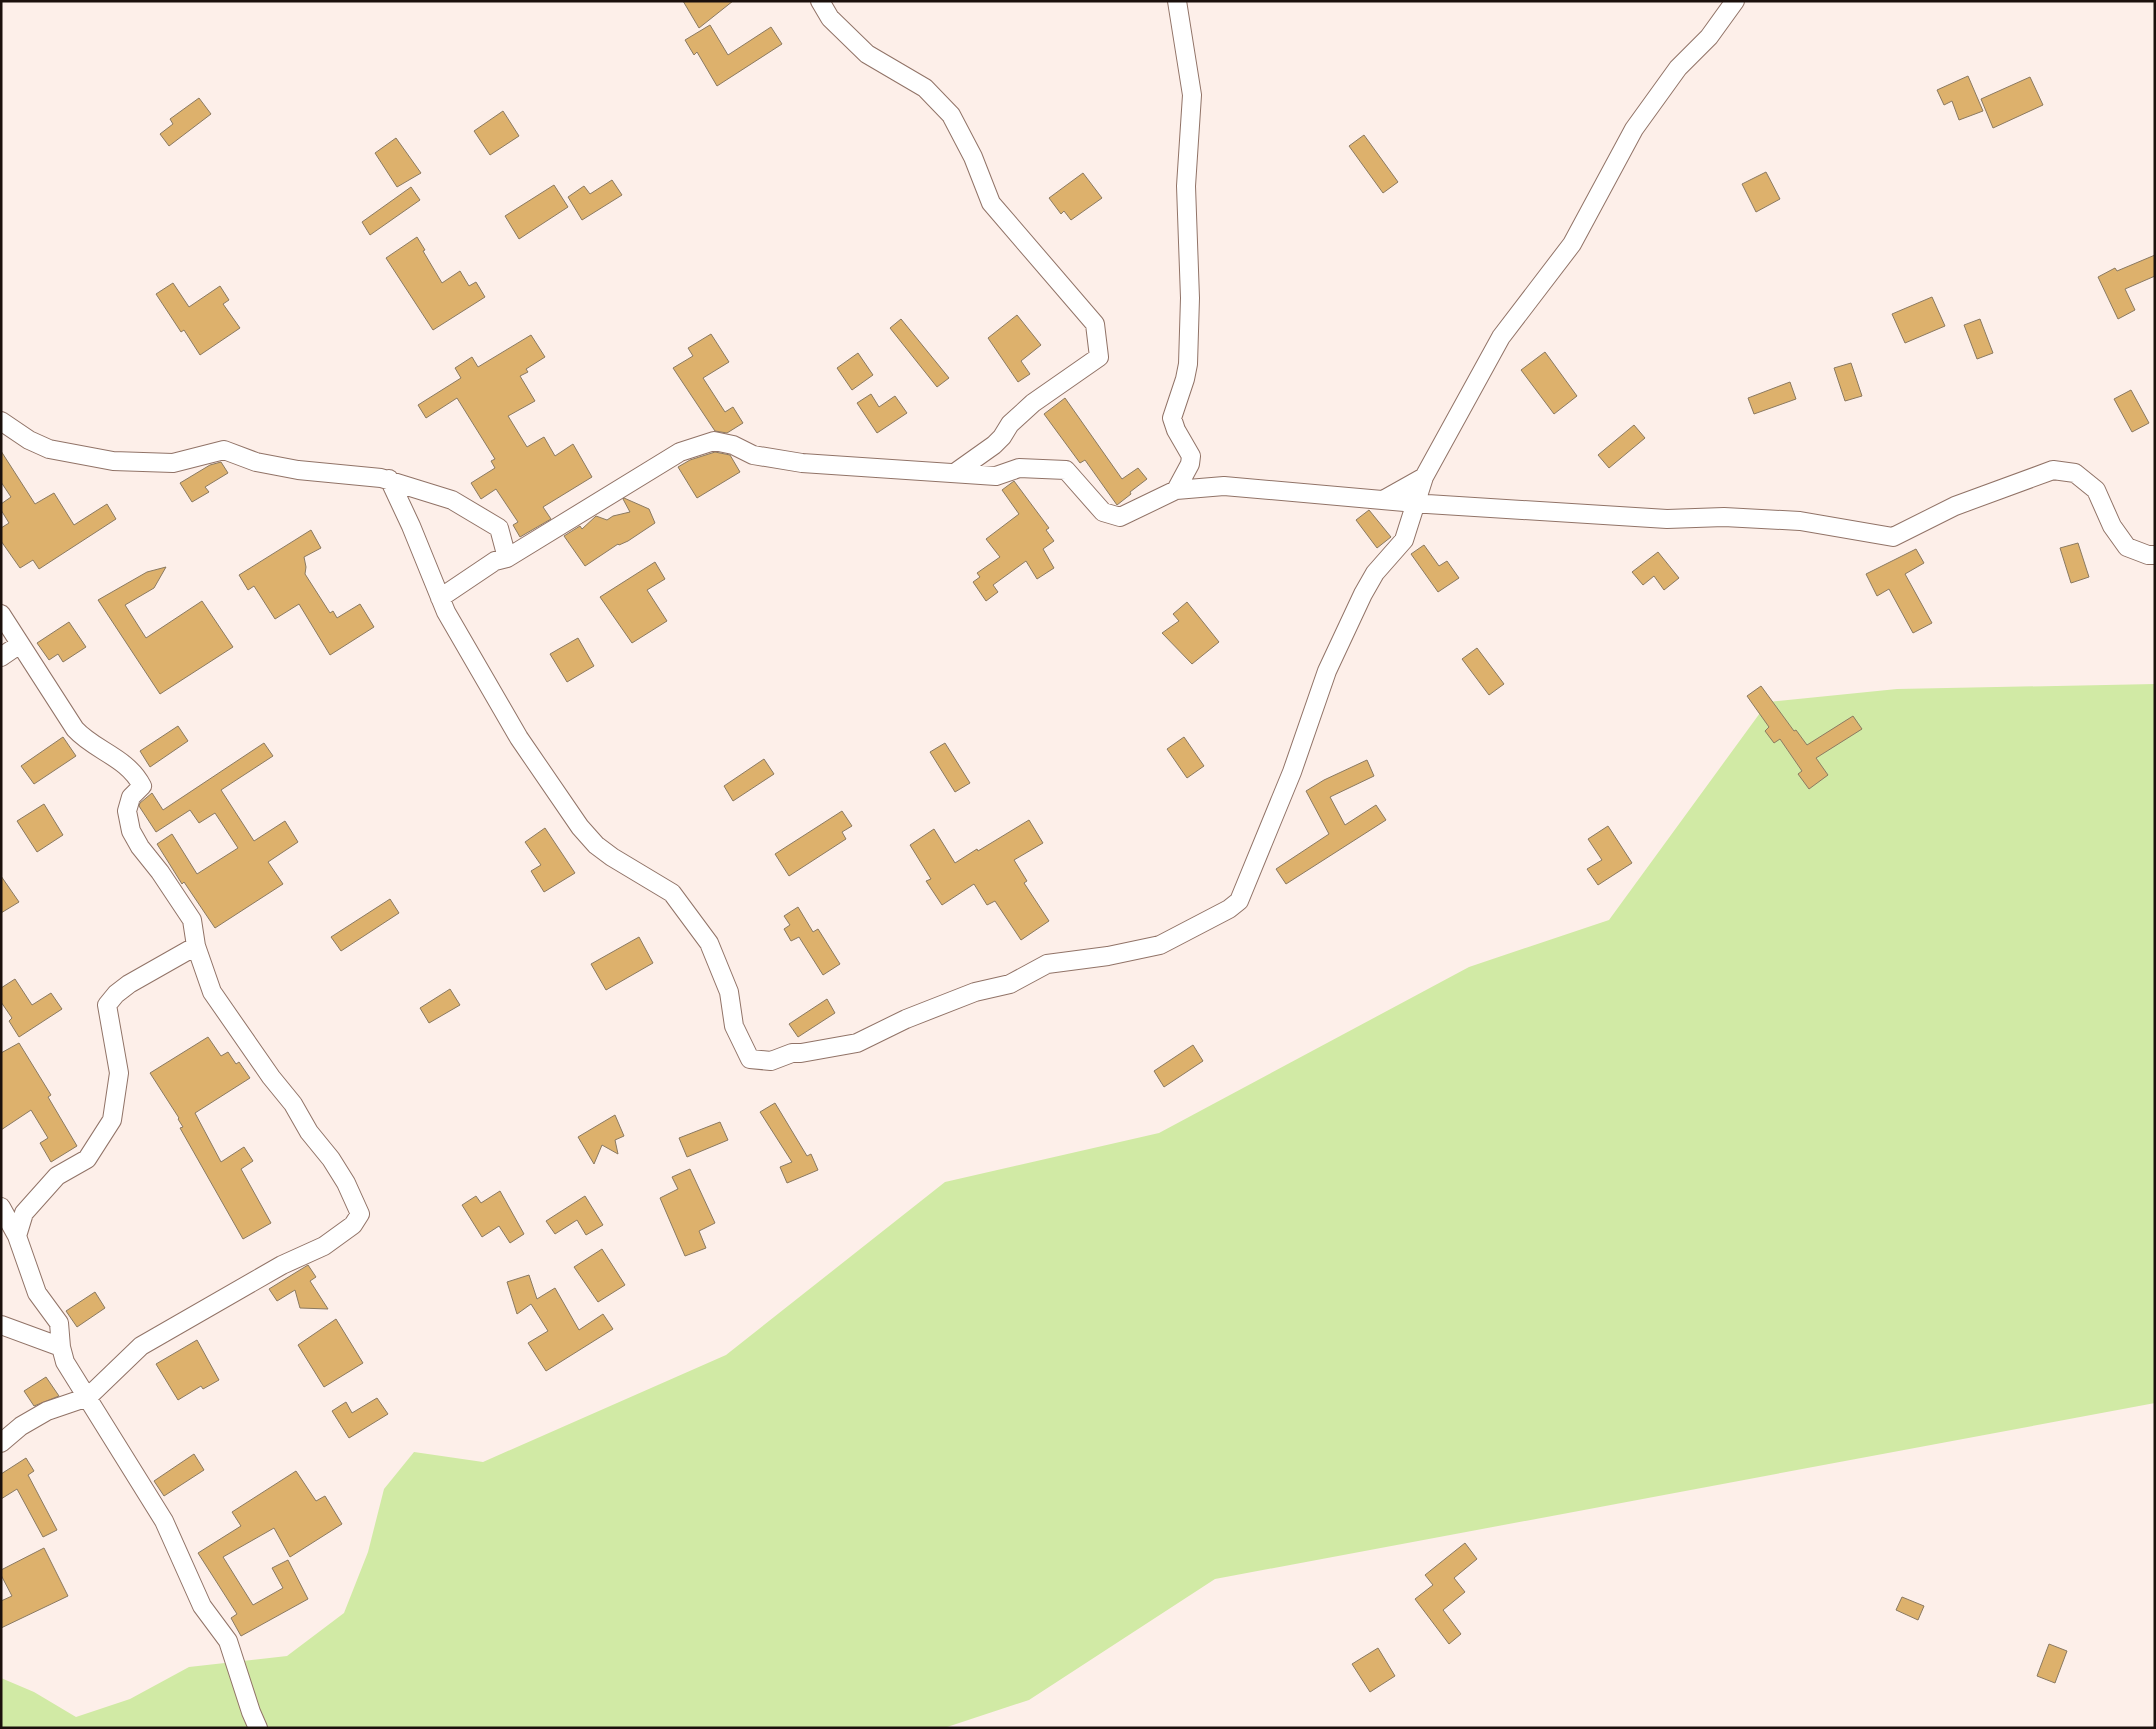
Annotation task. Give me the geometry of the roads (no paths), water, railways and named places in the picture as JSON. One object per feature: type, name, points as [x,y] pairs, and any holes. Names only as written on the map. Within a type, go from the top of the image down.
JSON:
[{"type":"street","points":[[820,1],[830,18],[867,54],[925,88],[952,115],[973,157],[991,203],[1095,324],[1099,357],[1033,403],[1010,424],[1002,437],[988,450],[956,472]]},
{"type":"street","points":[[1176,490],[1190,464],[1191,456],[1176,430],[1172,418],[1188,364],[1190,298],[1186,186],[1192,95],[1177,1]]},
{"type":"street","points":[[389,479],[411,526],[446,612],[519,738],[580,827],[596,845],[612,857],[672,893],[708,943],[729,992],[734,1026],[750,1059],[771,1060],[792,1053],[858,1043],[906,1019],[974,992],[1010,984],[1047,964],[1108,956],[1160,945],[1236,905],[1242,896],[1292,772],[1328,671],[1371,580],[1404,540],[1424,477],[1501,337],[1572,244],[1634,129],[1678,68],[1709,37],[1735,1]]},
{"type":"street","points":[[1,421],[29,440],[49,449],[113,461],[173,463],[224,450],[256,462],[298,470],[389,479],[452,500],[499,528],[507,558]]},
{"type":"street","points":[[440,598],[495,561],[507,558],[680,452],[714,441],[733,445],[753,455],[802,463],[996,476],[1019,468],[1066,470],[1103,512],[1120,517],[1176,490],[1224,486],[1416,503],[1667,519],[1724,516],[1800,521],[1893,537],[1955,506],[2053,470],[2075,473],[2096,490],[2112,526],[2127,547],[2148,555],[2155,555]]},
{"type":"street","points":[[1383,500],[1424,477]]},
{"type":"street","points":[[1,614],[75,729],[84,738],[115,756],[136,774],[142,786],[131,797],[126,811],[131,830],[140,847],[160,872],[192,920],[196,946],[212,992],[271,1077],[293,1104],[309,1132],[330,1159],[346,1184],[360,1214],[353,1225],[324,1246],[282,1265],[141,1346],[88,1397],[47,1411],[21,1426],[1,1443]]},
{"type":"street","points":[[1,657],[20,644]]},
{"type":"street","points":[[17,1236],[24,1213],[57,1176],[87,1159],[112,1120],[119,1073],[107,1005],[116,994],[129,984],[196,946]]},
{"type":"street","points":[[1,1206],[17,1236],[37,1294],[51,1309],[59,1323],[61,1348],[65,1362],[164,1521],[202,1606],[228,1641],[258,1728]]},
{"type":"street","points":[[1,1325],[61,1348]]}]
